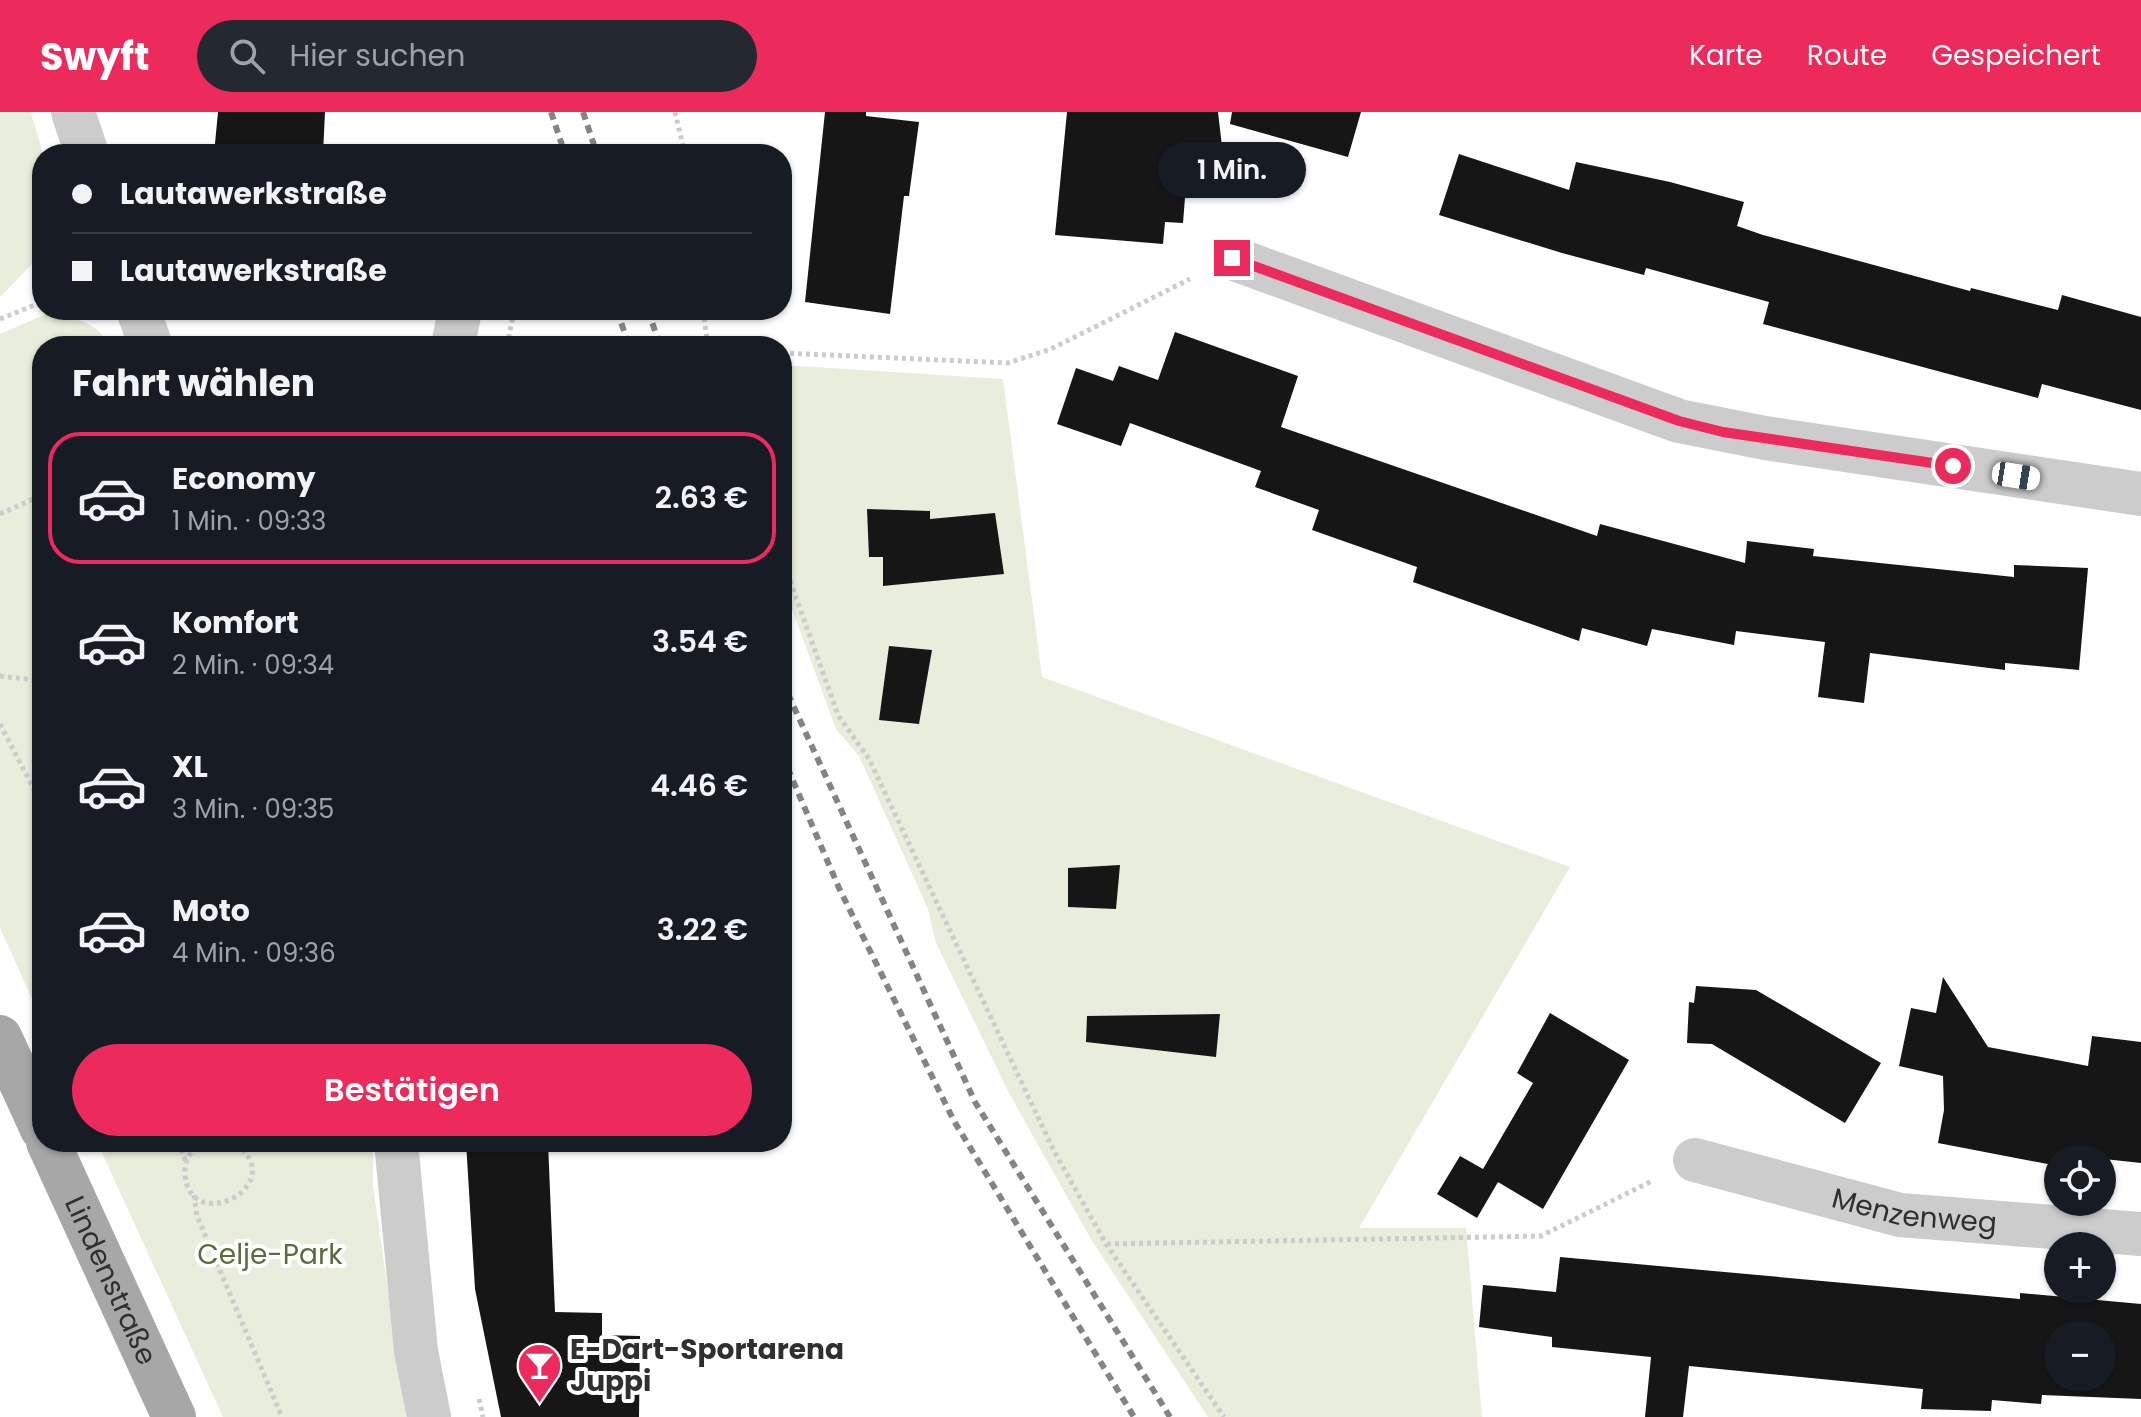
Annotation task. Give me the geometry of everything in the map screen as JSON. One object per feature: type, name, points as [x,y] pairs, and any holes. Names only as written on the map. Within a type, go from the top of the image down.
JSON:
[{"type":"main road","points":[[0,1037],[32,1107]]},
{"type":"main road","name":"Lindenstraße","points":[[53,1152],[174,1417]]},
{"type":"street","points":[[73,112],[84,144]]},
{"type":"street","points":[[1232,258],[1679,421],[1723,432],[2141,494]]},
{"type":"street","points":[[397,1152],[413,1321],[429,1417]]},
{"type":"street","name":"Menzenweg","points":[[1695,1160],[1900,1215],[2141,1234]]},
{"type":"path","points":[[675,112],[683,144]]},
{"type":"path","points":[[792,353],[1008,363],[1051,349],[1232,258]]},
{"type":"path","points":[[0,319],[32,306]]},
{"type":"path","points":[[0,514],[32,500]]},
{"type":"path","points":[[792,586],[838,715],[869,759],[1053,1149],[1106,1244],[1224,1417]]},
{"type":"path","points":[[0,676],[32,680]]},
{"type":"path","points":[[0,724],[32,786]]},
{"type":"path","points":[[182,1152],[186,1162],[187,1184],[194,1195],[197,1216],[282,1417]]},
{"type":"path","points":[[186,1162],[194,1152]]},
{"type":"path","points":[[194,1195],[218,1204],[230,1202],[243,1193],[250,1179],[250,1164],[245,1152]]},
{"type":"path","points":[[1106,1244],[1541,1236],[1695,1160]]},
{"type":"green space","points":[[0,112],[31,112],[40,144],[32,144],[32,264],[0,297]]},
{"type":"green space","points":[[32,320],[77,320],[91,326],[102,336],[32,336],[32,999],[0,928],[0,334]]},
{"type":"green space","points":[[792,366],[1003,379],[1042,677],[1570,867],[1359,1228],[1466,1228],[1482,1417],[1208,1417],[1092,1241],[1010,1095],[936,943],[928,909],[859,756],[836,729],[792,609]]},
{"type":"green space","name":"Celje-Park","points":[[102,1152],[373,1152],[373,1186],[406,1417],[223,1417]]},
{"type":"building","points":[[218,112],[325,112],[323,144],[215,144]]},
{"type":"building","points":[[825,112],[866,112],[866,116],[919,122],[909,196],[904,196],[890,314],[805,302]]},
{"type":"building","points":[[1067,112],[1218,112],[1223,155],[1188,160],[1183,223],[1165,222],[1163,244],[1055,235]]},
{"type":"building","points":[[1232,112],[1361,112],[1348,157],[1230,124]]},
{"type":"building","points":[[1459,154],[1569,190],[1576,162],[1670,182],[1744,202],[1737,226],[1763,235],[1970,291],[1971,288],[2058,310],[2062,295],[2141,317],[2141,410],[2042,384],[2038,398],[1763,324],[1769,302],[1646,268],[1644,275],[1439,215]]},
{"type":"building","points":[[1175,332],[1298,376],[1281,427],[1597,536],[1600,524],[1745,563],[1747,541],[1814,549],[1813,556],[2014,577],[2014,565],[2088,568],[2079,670],[2005,663],[2005,670],[1870,653],[1864,703],[1818,697],[1825,642],[1736,631],[1734,645],[1652,629],[1647,646],[1582,628],[1579,641],[1413,582],[1417,567],[1312,530],[1319,510],[1255,487],[1261,471],[1130,423],[1121,446],[1057,424],[1076,368],[1113,381],[1119,366],[1158,380]]},
{"type":"building","points":[[867,509],[930,511],[930,519],[995,513],[1004,574],[883,586],[883,557],[869,557]]},
{"type":"building","points":[[889,646],[932,650],[919,724],[879,720]]},
{"type":"building","points":[[1120,865],[1116,909],[1068,907],[1068,868]]},
{"type":"building","points":[[1943,977],[1988,1047],[2088,1066],[2092,1036],[2141,1042],[2141,1163],[2116,1160],[2116,1144],[2044,1144],[2044,1163],[1938,1143],[1944,1110],[1943,1076],[1899,1066],[1911,1008],[1936,1013]]},
{"type":"building","points":[[1696,986],[1756,990],[1881,1063],[1845,1123],[1712,1044],[1687,1043],[1689,1002],[1694,1003]]},
{"type":"building","points":[[1550,1013],[1629,1060],[1543,1209],[1498,1182],[1477,1218],[1437,1194],[1460,1156],[1483,1169],[1533,1083],[1517,1073]]},
{"type":"building","points":[[1220,1014],[1216,1057],[1086,1042],[1087,1016]]},
{"type":"building","points":[[467,1152],[548,1152],[555,1312],[602,1313],[602,1335],[640,1336],[639,1417],[501,1417],[475,1289]]},
{"type":"building","points":[[1560,1257],[2020,1299],[2020,1293],[2044,1295],[2044,1304],[2141,1304],[2141,1399],[2042,1395],[2041,1404],[1992,1400],[1991,1411],[1921,1409],[1923,1389],[1689,1366],[1683,1417],[1645,1417],[1651,1357],[1552,1347],[1552,1337],[1479,1327],[1483,1285],[1556,1292]]},
{"type":"railway","points":[[551,112],[562,144]]},
{"type":"railway","points":[[583,112],[594,144]]},
{"type":"railway","points":[[620,320],[626,336]]},
{"type":"railway","points":[[651,320],[657,336]]},
{"type":"railway","points":[[792,703],[975,1102],[1170,1417]]},
{"type":"railway","points":[[792,778],[839,888],[954,1121],[1134,1417]]},
{"type":"place","name":"E-Dart-Sportarena Juppi","points":[[539,1404]]},
{"type":"route","points":[[1232,258],[1679,421],[1723,432],[1953,466]]}]
